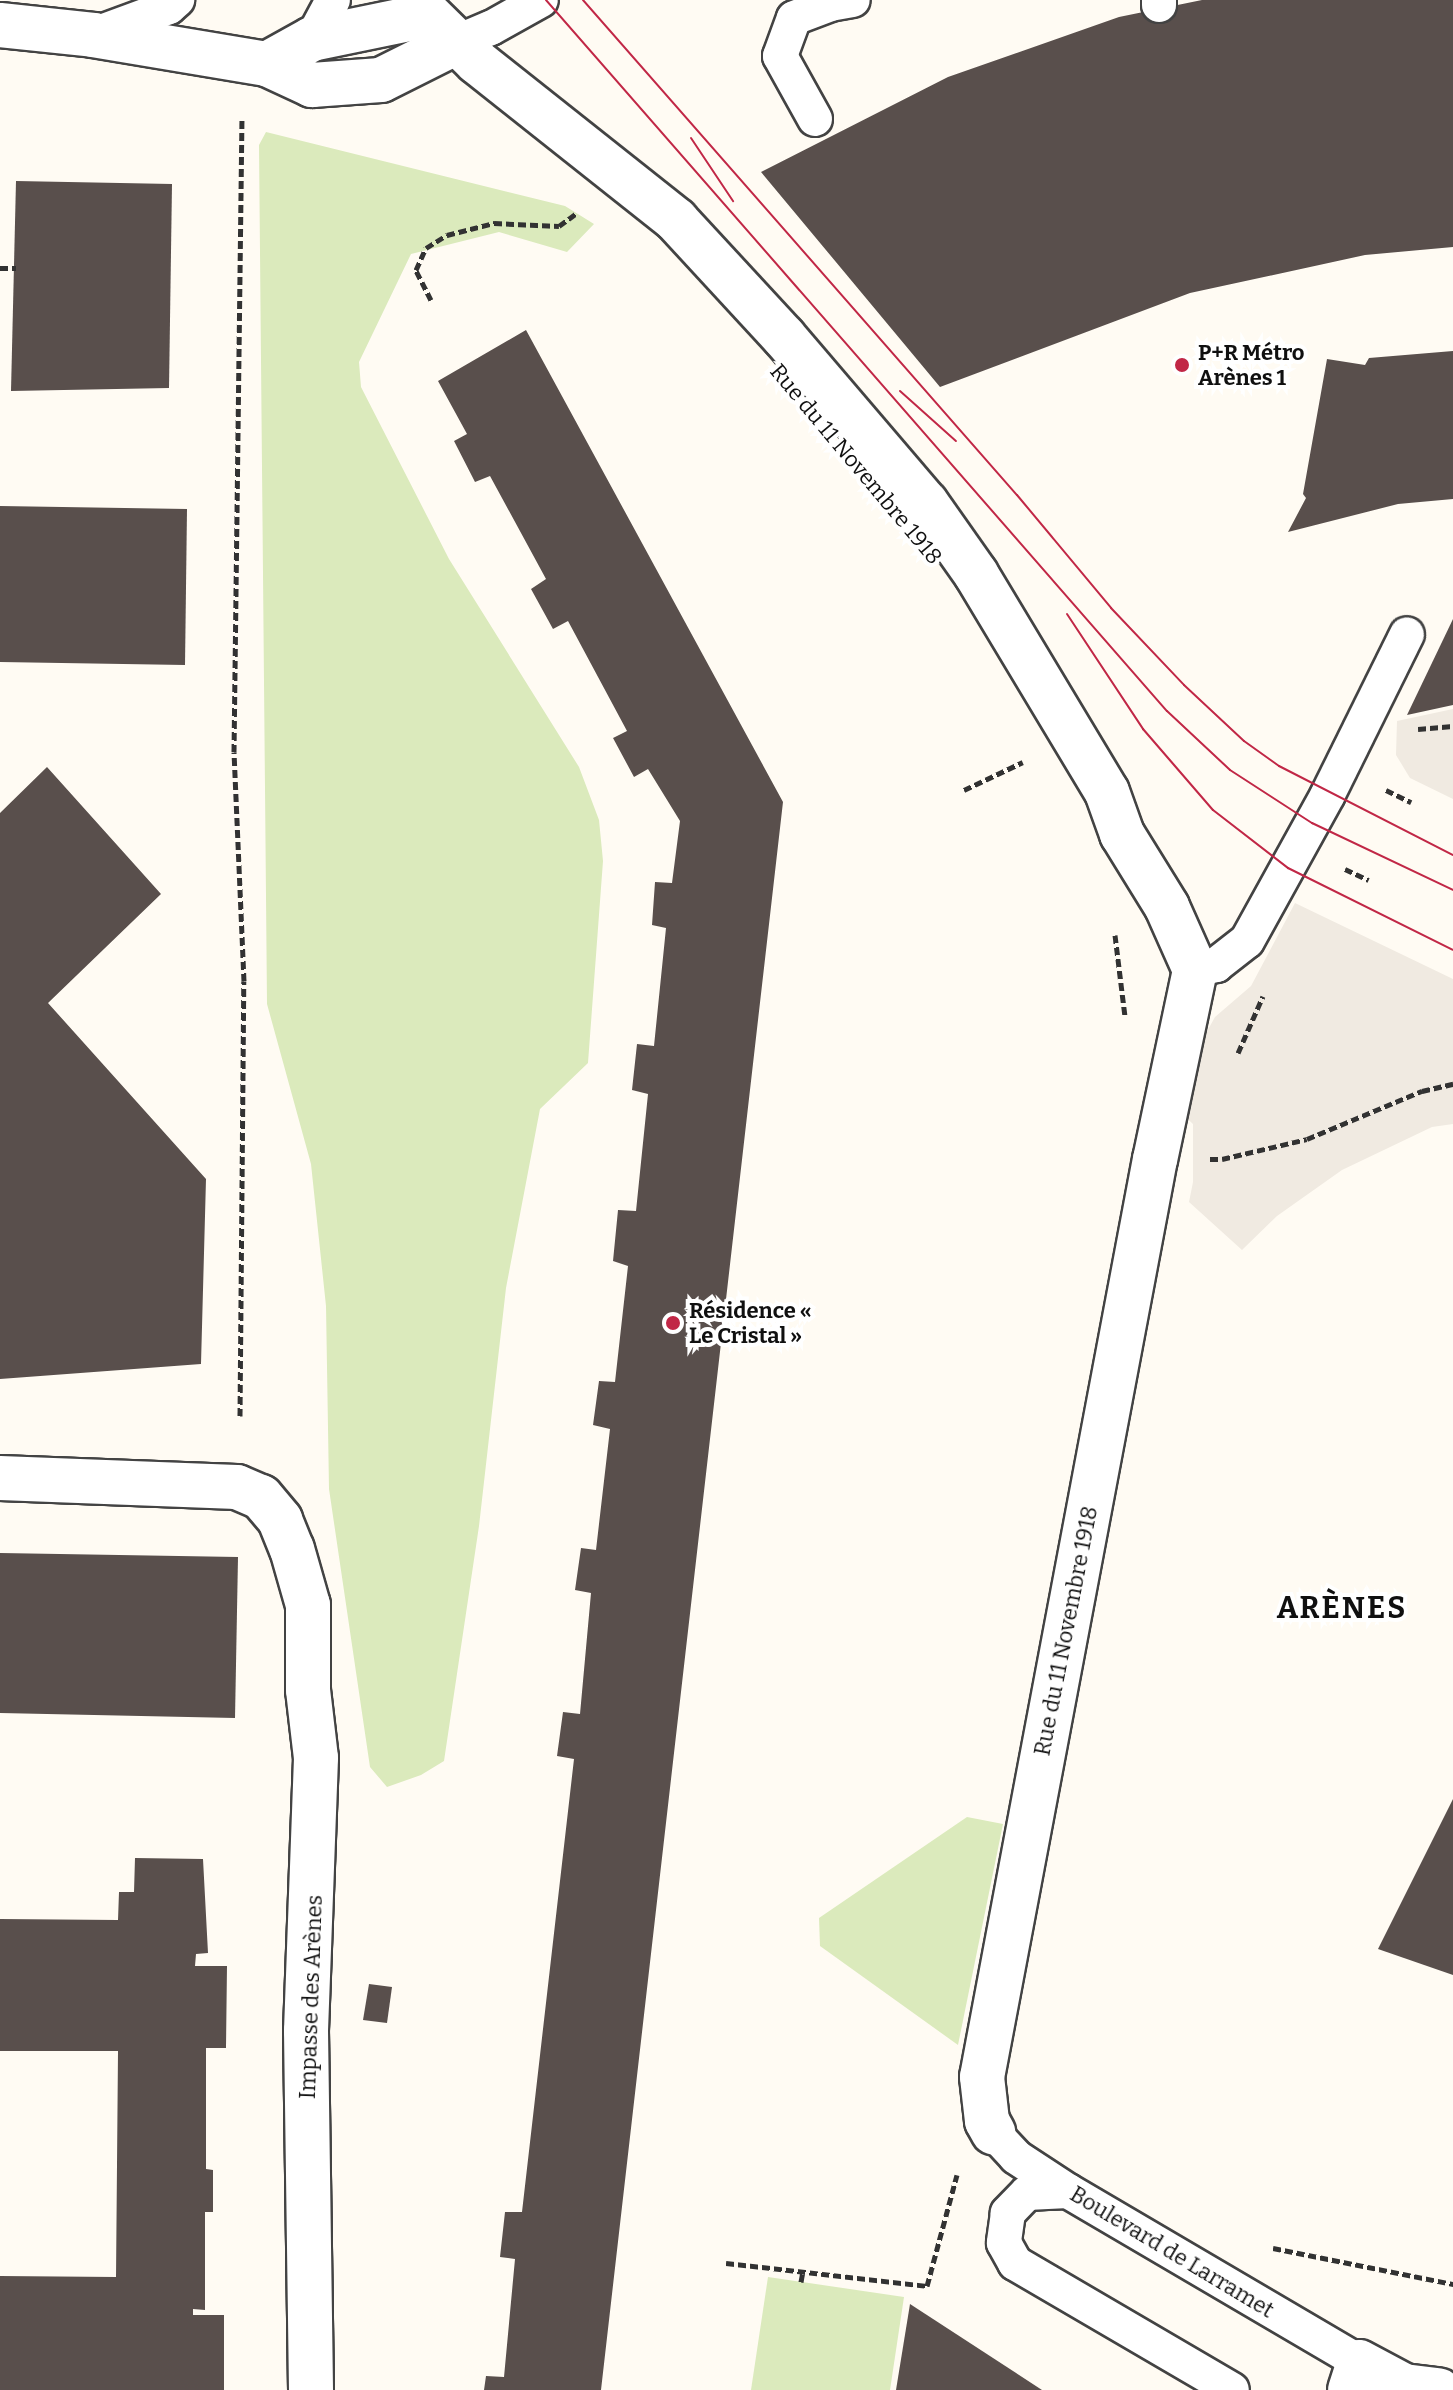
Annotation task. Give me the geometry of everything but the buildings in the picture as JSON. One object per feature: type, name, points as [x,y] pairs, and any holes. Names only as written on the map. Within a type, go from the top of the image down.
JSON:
[{"type":"street","points":[[0,25],[93,35],[267,64],[312,85],[381,80],[438,14]]},
{"type":"street","points":[[267,64],[312,39],[438,14]]},
{"type":"street","name":"Rue du 11 Novembre 1918","points":[[438,14],[676,220],[784,337],[926,503],[976,574],[1107,792],[1122,834],[1167,907],[1195,970],[1161,1129],[982,2077],[987,2121],[993,2132]]},
{"type":"street","name":"Impasse des Arènes","points":[[0,1478],[237,1487],[261,1497],[280,1520],[308,1605],[308,1690],[316,1758],[306,2031],[311,2390]]},
{"type":"street","points":[[1354,2376],[1439,2390]]},
{"type":"lane","points":[[93,35],[169,7],[177,0]]},
{"type":"lane","points":[[312,39],[333,0]]},
{"type":"lane","points":[[438,14],[491,28],[541,0]]},
{"type":"lane","points":[[773,0],[780,56],[815,119]]},
{"type":"lane","points":[[780,56],[794,18],[830,4],[853,0]]},
{"type":"lane","points":[[1195,970],[1216,965],[1247,941],[1328,794],[1407,634]]},
{"type":"lane","name":"Boulevard de Larramet","points":[[993,2132],[1016,2157],[1354,2376]]},
{"type":"lane","points":[[1068,2191],[1027,2193],[1008,2213],[1004,2243],[1015,2263],[1232,2390]]},
{"type":"path","points":[[240,1416],[244,981],[234,752],[242,112],[252,114]]},
{"type":"path","points":[[431,300],[416,270],[426,248],[447,235],[494,223],[559,226],[577,213]]},
{"type":"path","points":[[0,268],[16,268]]},
{"type":"path","points":[[964,790],[1023,761]]},
{"type":"path","points":[[1385,790],[1411,802]]},
{"type":"path","points":[[1344,869],[1369,880]]},
{"type":"path","points":[[1115,933],[1125,1021]]},
{"type":"path","points":[[1161,1129],[1193,1158],[1222,1159],[1307,1139],[1422,1091],[1453,1084]]},
{"type":"path","points":[[726,2263],[927,2286],[960,2164]]},
{"type":"path","points":[[1262,2246],[1453,2284]]},
{"type":"path","points":[[801,2282],[803,2271]]},
{"type":"green space","points":[[266,132],[565,206],[594,224],[567,252],[499,232],[411,254],[359,362],[361,387],[449,559],[579,767],[599,820],[603,861],[588,1063],[540,1109],[506,1288],[479,1526],[444,1761],[421,1775],[387,1787],[370,1767],[329,1489],[326,1306],[311,1164],[267,1004],[259,145]]},
{"type":"green space","points":[[967,1817],[1003,1824],[958,2045],[820,1946],[819,1918]]},
{"type":"green space","points":[[768,2277],[904,2297],[890,2390],[751,2390]]},
{"type":"shaded area","points":[[1453,709],[1453,799],[1410,778],[1396,755],[1397,721]]},
{"type":"shaded area","points":[[1295,903],[1453,979],[1453,1124],[1432,1127],[1342,1170],[1277,1216],[1242,1250],[1189,1202],[1193,1182],[1193,1124],[1178,1110],[1194,1055],[1215,1017],[1251,986]]},
{"type":"tram line","points":[[546,0],[1167,711],[1230,770],[1312,823],[1453,890]]},
{"type":"tram line","points":[[583,0],[1017,495],[1111,608],[1184,685],[1244,741],[1279,766],[1453,855]]},
{"type":"tram line","points":[[691,138],[733,201]]},
{"type":"tram line","points":[[900,391],[956,441]]},
{"type":"tram line","points":[[1067,614],[1143,729],[1213,810],[1288,868],[1453,950]]},
{"type":"place","name":"P+R Métro Arènes 1","points":[[1182,365]]},
{"type":"place","name":"Résidence « Le Cristal »","points":[[673,1323]]},
{"type":"district","name":"ARÈNES","points":[[1342,1608]]}]
